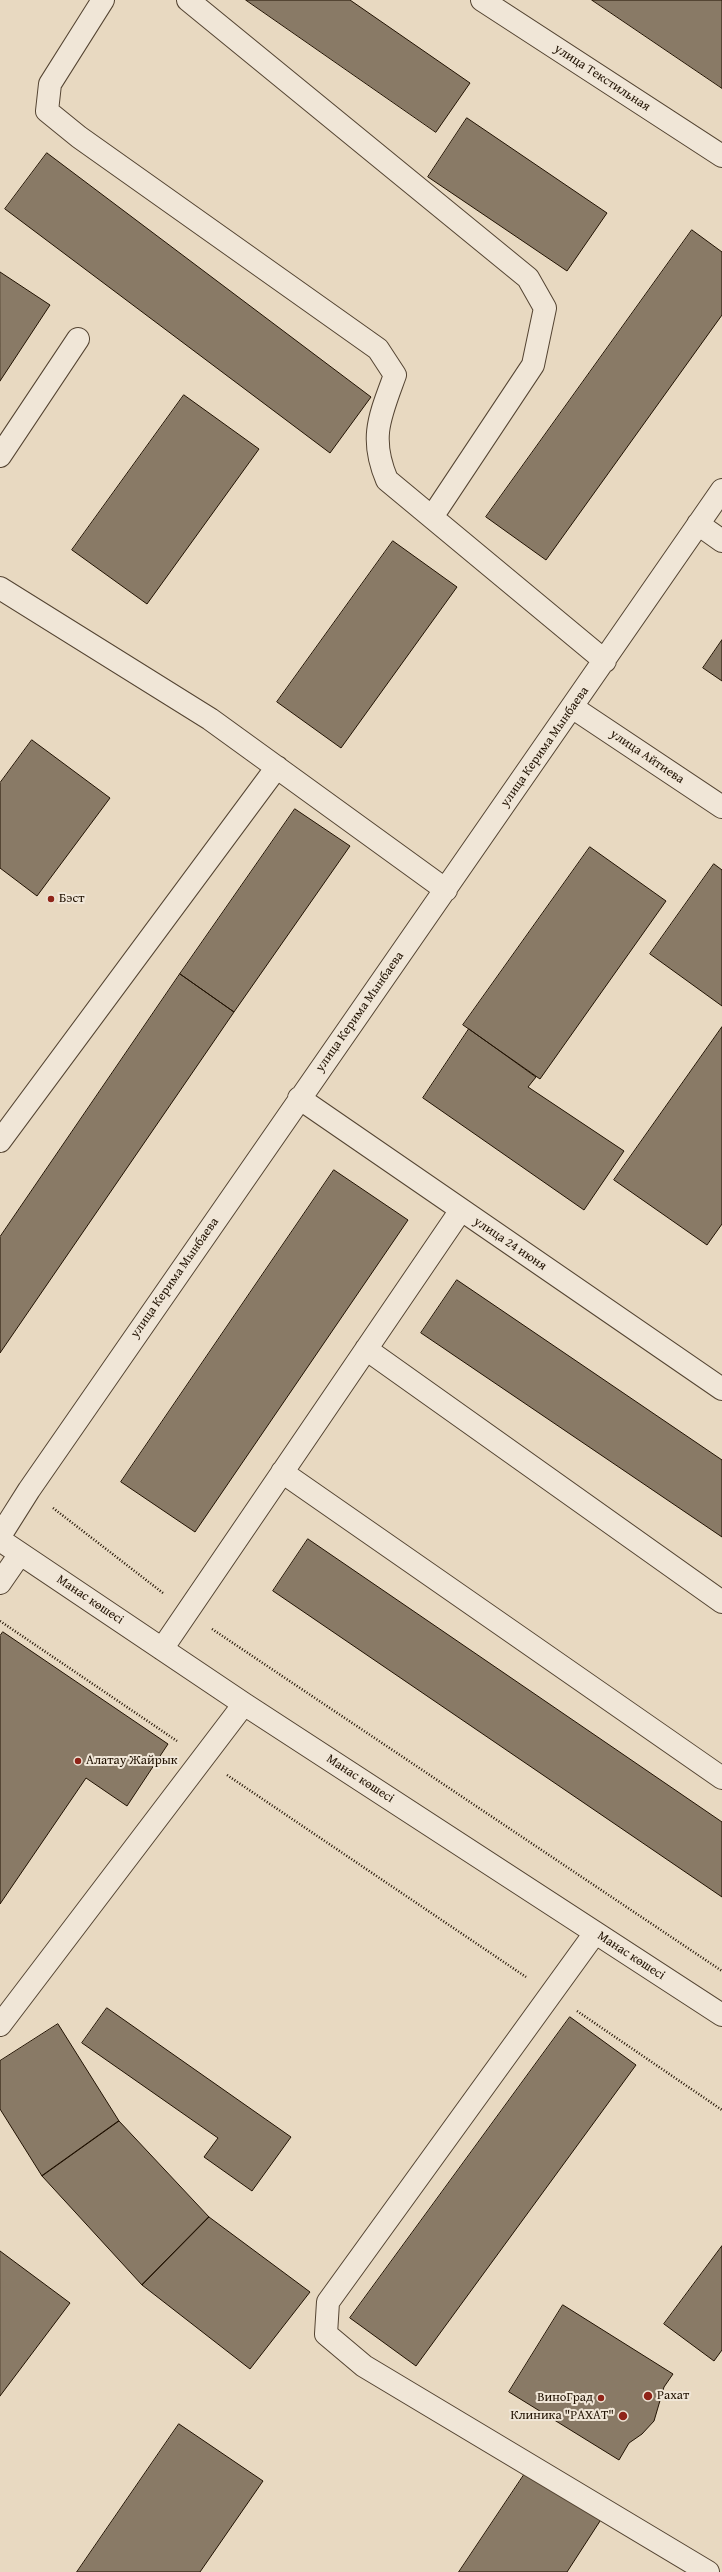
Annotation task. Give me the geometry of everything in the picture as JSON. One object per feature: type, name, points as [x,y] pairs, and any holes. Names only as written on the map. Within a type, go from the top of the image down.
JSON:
[{"type":"street","points":[[103,0],[50,84],[47,111],[86,142],[378,349],[394,375],[377,424],[380,462],[388,480],[605,661]]},
{"type":"street","points":[[188,0],[528,278],[545,308],[532,365],[432,517]]},
{"type":"street","name":"улица Текстильная","points":[[482,0],[722,156]]},
{"type":"street","points":[[0,456],[78,339]]},
{"type":"street","name":"улица Керима Мынбаева","points":[[0,1536],[29,1490],[299,1098],[446,890],[722,490]]},
{"type":"street","points":[[698,524],[722,541]]},
{"type":"street","points":[[0,588],[210,719],[446,890]]},
{"type":"street","name":"улица Айтиева","points":[[572,707],[722,807]]},
{"type":"street","points":[[0,1141],[277,768]]},
{"type":"street","name":"улица 24 июня","points":[[299,1098],[722,1389]]},
{"type":"street","points":[[162,1649],[462,1210]]},
{"type":"street","points":[[366,1349],[722,1602]]},
{"type":"street","points":[[282,1472],[722,1778]]},
{"type":"street","name":"Манас көшесі","points":[[0,1540],[244,1704],[722,2015]]},
{"type":"street","points":[[0,1583],[20,1554]]},
{"type":"street","points":[[2,2018],[244,1704]]},
{"type":"street","points":[[595,1933],[328,2302],[326,2334],[364,2366],[708,2572]]},
{"type":"path","points":[[29,1490],[187,1612],[722,1971]]},
{"type":"path","points":[[0,1621],[722,2110]]},
{"type":"building","points":[[246,0],[350,0],[470,83],[436,132]]},
{"type":"building","points":[[592,0],[722,0],[722,88]]},
{"type":"building","points":[[467,118],[607,213],[567,271],[428,177]]},
{"type":"building","points":[[47,153],[371,397],[330,453],[5,209]]},
{"type":"building","points":[[692,230],[722,252],[722,315],[546,560],[486,517]]},
{"type":"building","points":[[0,272],[50,305],[0,381]]},
{"type":"building","points":[[184,395],[259,449],[147,604],[72,550]]},
{"type":"building","points":[[393,541],[457,587],[341,748],[277,702]]},
{"type":"building","points":[[722,640],[722,681],[703,668]]},
{"type":"building","points":[[32,740],[110,798],[37,896],[0,868],[0,783]]},
{"type":"building","points":[[295,809],[350,846],[234,1012],[180,974]]},
{"type":"building","points":[[590,847],[666,901],[540,1079],[463,1025]]},
{"type":"building","points":[[714,864],[722,870],[722,1006],[650,954]]},
{"type":"building","points":[[180,974],[234,1012],[0,1353],[0,1237]]},
{"type":"building","points":[[722,1027],[722,1224],[707,1245],[614,1180]]},
{"type":"building","points":[[469,1029],[536,1077],[528,1087],[624,1151],[584,1210],[423,1098]]},
{"type":"building","points":[[334,1170],[408,1220],[195,1532],[121,1482]]},
{"type":"building","points":[[457,1280],[722,1460],[722,1537],[421,1333]]},
{"type":"building","points":[[308,1539],[722,1822],[722,1897],[273,1591]]},
{"type":"building","name":"Алатау Жайрык","points":[[3,1632],[168,1744],[127,1806],[86,1778],[0,1904],[0,1636]]},
{"type":"building","points":[[107,2008],[291,2137],[252,2191],[204,2157],[218,2138],[82,2043]]},
{"type":"building","points":[[570,2017],[636,2065],[416,2366],[350,2318]]},
{"type":"building","points":[[58,2024],[119,2121],[42,2176],[0,2109],[0,2061]]},
{"type":"building","points":[[119,2121],[209,2217],[142,2285],[42,2176]]},
{"type":"building","points":[[209,2217],[310,2292],[250,2369],[142,2285]]},
{"type":"building","points":[[722,2246],[722,2350],[714,2361],[664,2324]]},
{"type":"building","points":[[0,2251],[70,2303],[0,2396]]},
{"type":"building","points":[[563,2305],[673,2374],[664,2387],[654,2421],[642,2434],[629,2443],[619,2460],[509,2392]]},
{"type":"building","points":[[179,2424],[263,2481],[200,2572],[77,2572]]},
{"type":"building","points":[[528,2469],[602,2518],[567,2572],[459,2572]]},
{"type":"place","name":"Бэст","points":[[51,899]]},
{"type":"place","name":"Алатау Жайрык","points":[[78,1761]]},
{"type":"place","name":"Рахат","points":[[648,2396]]},
{"type":"place","name":"ВиноГрад","points":[[601,2398]]},
{"type":"place","name":"Клиника \"РАХАТ\"","points":[[623,2416]]}]
